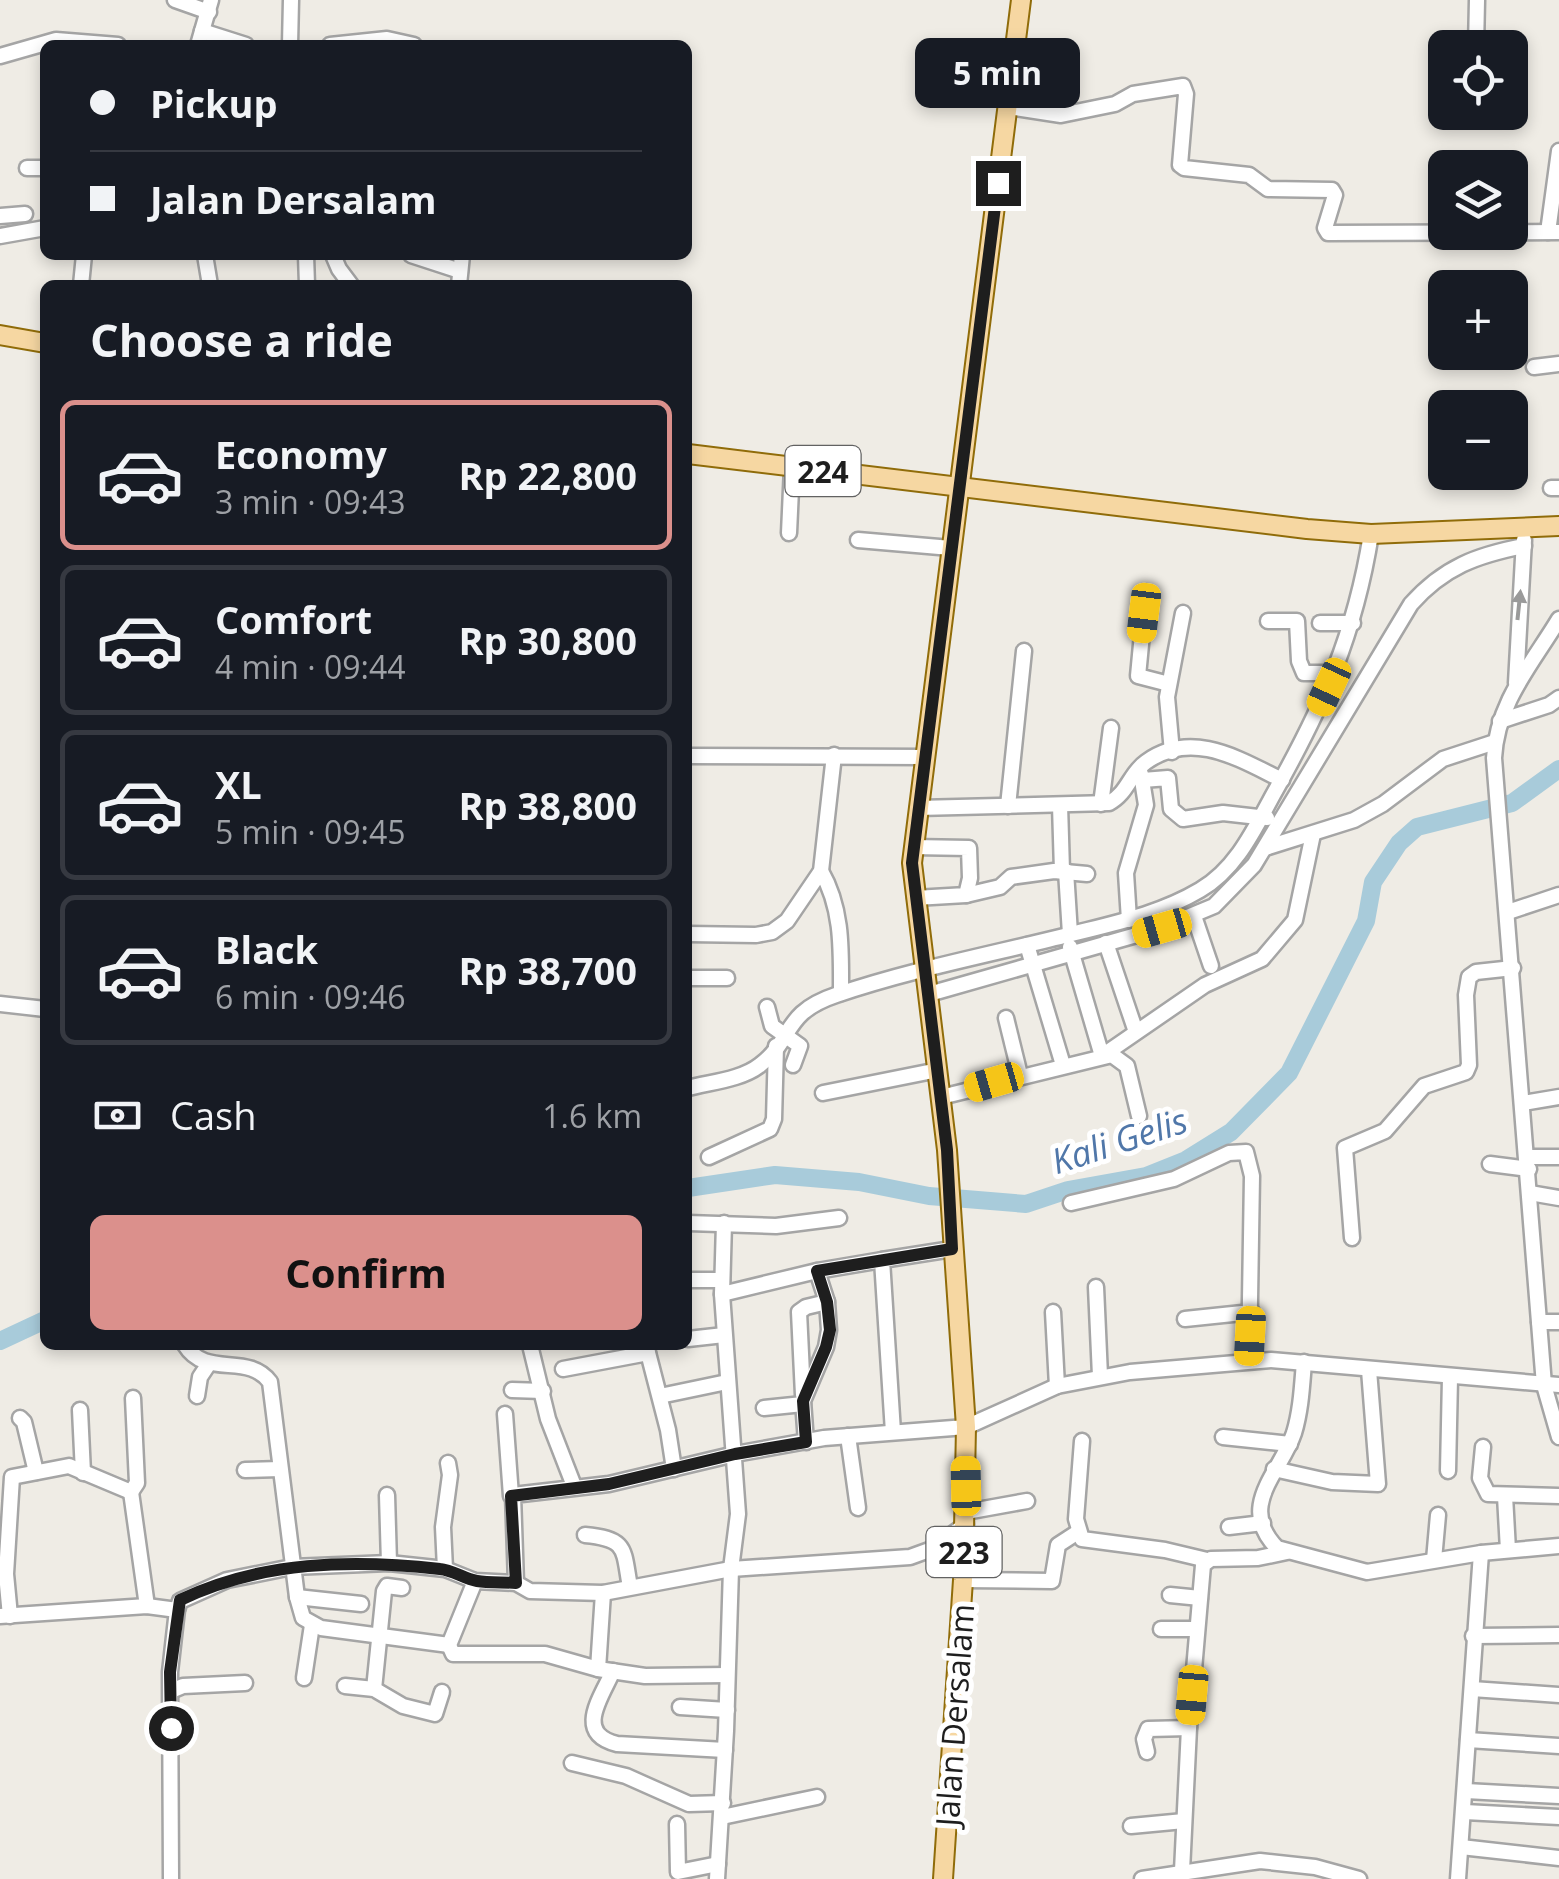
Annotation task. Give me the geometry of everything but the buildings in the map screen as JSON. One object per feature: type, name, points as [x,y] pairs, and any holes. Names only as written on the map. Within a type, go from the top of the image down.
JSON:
[{"type":"main road","name":"Jalan Dersalam","points":[[943,1879],[963,1580],[966,1427],[947,1150],[913,847],[1021,0]]},
{"type":"main road","points":[[0,336],[40,342]]},
{"type":"main road","name":"224","points":[[692,454],[959,486]]},
{"type":"main road","points":[[959,486],[1371,534],[1524,536],[1559,526]]},
{"type":"street","points":[[175,0],[210,6],[200,38]]},
{"type":"street","points":[[290,40],[291,0]]},
{"type":"street","points":[[1477,30],[1478,0]]},
{"type":"street","points":[[0,56],[40,46]]},
{"type":"street","points":[[1008,107],[1061,115],[1114,104],[1132,94],[1182,86],[1186,94],[1180,165],[1249,175],[1268,189],[1332,190],[1326,232],[1554,232],[1559,151]]},
{"type":"street","points":[[27,168],[40,168]]},
{"type":"street","points":[[0,216],[25,214]]},
{"type":"street","points":[[0,236],[40,229]]},
{"type":"street","points":[[422,260],[460,278]]},
{"type":"street","points":[[1534,367],[1559,364]]},
{"type":"street","points":[[788,533],[792,467]]},
{"type":"street","points":[[692,1087],[762,1064],[803,1010],[841,993],[927,981],[1030,955],[1072,954],[1214,906],[1235,888],[1265,848],[1282,780],[1326,726],[1335,673],[1353,623],[1371,534]]},
{"type":"street","points":[[927,981],[1030,955],[1069,935],[1128,920],[1184,898],[1226,869],[1270,820],[1326,726],[1411,604],[1429,584],[1465,560],[1524,536],[1516,684]]},
{"type":"street","points":[[858,540],[952,548]]},
{"type":"street","points":[[1172,752],[1167,704],[1183,612]]},
{"type":"street","points":[[1144,613],[1138,676],[1169,684]]},
{"type":"street","points":[[1558,1434],[1538,1322],[1513,968],[1500,856],[1495,742],[1516,684],[1559,619]]},
{"type":"street","points":[[1268,621],[1297,621],[1298,662],[1304,673],[1335,673]]},
{"type":"street","points":[[1320,623],[1353,623]]},
{"type":"street","points":[[1008,806],[1024,651]]},
{"type":"street","points":[[1500,721],[1559,698]]},
{"type":"street","points":[[1102,804],[1111,728]]},
{"type":"street","points":[[1265,848],[1314,834],[1375,809],[1451,754],[1495,742]]},
{"type":"street","points":[[918,808],[1102,804],[1121,796],[1148,760],[1188,747],[1210,748],[1282,780]]},
{"type":"street","points":[[834,755],[821,872],[829,886],[840,929],[841,993]]},
{"type":"street","points":[[692,756],[925,757]]},
{"type":"street","points":[[1141,774],[1168,778],[1171,810],[1183,819],[1223,813],[1270,820]]},
{"type":"street","points":[[1128,920],[1126,873],[1145,809],[1141,774]]},
{"type":"street","points":[[1060,806],[1072,954],[1102,1056]]},
{"type":"street","points":[[1102,1056],[1205,984],[1262,959],[1295,920],[1314,834]]},
{"type":"street","points":[[913,847],[970,848],[966,894]]},
{"type":"street","points":[[916,898],[1000,887],[1011,877],[1064,871],[1088,874]]},
{"type":"street","points":[[692,934],[745,936],[772,932],[787,921],[821,872]]},
{"type":"street","points":[[1508,912],[1559,895]]},
{"type":"street","points":[[1184,898],[1211,966]]},
{"type":"street","points":[[1106,944],[1136,1032]]},
{"type":"street","points":[[1030,955],[1064,1064]]},
{"type":"street","points":[[1352,1238],[1345,1149],[1390,1126],[1424,1086],[1466,1072],[1469,977],[1476,972],[1513,968]]},
{"type":"street","points":[[692,978],[727,978]]},
{"type":"street","points":[[0,1004],[40,1008]]},
{"type":"street","points":[[767,1007],[769,1023],[780,1039],[800,1046],[793,1066]]},
{"type":"street","points":[[1006,1018],[1020,1075]]},
{"type":"street","points":[[709,1157],[770,1128],[780,1039]]},
{"type":"street","points":[[941,1097],[1064,1064],[1116,1055],[1127,1066],[1139,1116]]},
{"type":"street","points":[[824,1093],[938,1070]]},
{"type":"street","points":[[1523,1103],[1559,1097]]},
{"type":"street","points":[[1071,1203],[1174,1179],[1229,1153],[1246,1152],[1252,1176],[1249,1361]]},
{"type":"street","points":[[1490,1164],[1528,1163],[1559,1156]]},
{"type":"street","points":[[1530,1193],[1559,1198]]},
{"type":"street","points":[[692,1223],[776,1226],[839,1218]]},
{"type":"street","points":[[677,1824],[678,1872],[717,1872],[727,1710],[730,1570],[738,1533],[724,1336],[724,1223]]},
{"type":"street","points":[[692,1281],[722,1287],[952,1249]]},
{"type":"street","points":[[882,1260],[893,1432]]},
{"type":"street","points":[[803,1402],[830,1330],[827,1302],[817,1271]]},
{"type":"street","points":[[1096,1288],[1100,1376]]},
{"type":"street","points":[[806,1442],[799,1312],[827,1302]]},
{"type":"street","points":[[1053,1312],[1058,1386]]},
{"type":"street","points":[[1185,1319],[1252,1312]]},
{"type":"street","points":[[1538,1322],[1559,1322]]},
{"type":"street","points":[[692,1339],[724,1336]]},
{"type":"street","points":[[189,1350],[208,1365],[251,1367],[266,1376],[272,1390],[292,1568],[303,1618],[312,1626],[449,1646]]},
{"type":"street","points":[[531,1350],[548,1419],[574,1486]]},
{"type":"street","points":[[562,1369],[643,1350]]},
{"type":"street","points":[[647,1350],[674,1469]]},
{"type":"street","points":[[511,1496],[609,1484],[735,1454],[806,1442],[966,1427],[1058,1386],[1100,1376],[1249,1361],[1304,1362],[1552,1385]]},
{"type":"street","points":[[1304,1362],[1299,1411],[1290,1444],[1264,1489],[1262,1523],[1271,1541],[1288,1552],[1366,1572],[1481,1553],[1559,1546]]},
{"type":"street","points":[[197,1396],[200,1377],[208,1365]]},
{"type":"street","points":[[1274,1469],[1332,1482],[1378,1484],[1369,1370]]},
{"type":"street","points":[[1448,1471],[1450,1378]]},
{"type":"street","points":[[660,1396],[727,1382]]},
{"type":"street","points":[[512,1390],[543,1391]]},
{"type":"street","points":[[133,1398],[137,1476],[131,1492],[147,1606]]},
{"type":"street","points":[[764,1408],[803,1402]]},
{"type":"street","points":[[80,1410],[83,1473]]},
{"type":"street","points":[[505,1414],[516,1583]]},
{"type":"street","points":[[20,1418],[36,1472]]},
{"type":"street","points":[[848,1436],[858,1508]]},
{"type":"street","points":[[1224,1437],[1290,1444]]},
{"type":"street","points":[[1078,1532],[1082,1441]]},
{"type":"street","points":[[1483,1447],[1482,1486],[1488,1494],[1559,1496]]},
{"type":"street","points":[[445,1569],[443,1527],[448,1464]]},
{"type":"street","points":[[131,1492],[69,1466],[15,1475],[9,1485],[5,1616],[147,1606],[177,1610]]},
{"type":"street","points":[[245,1470],[280,1470]]},
{"type":"street","points":[[387,1495],[389,1563]]},
{"type":"street","points":[[1505,1496],[1508,1550]]},
{"type":"street","points":[[171,1879],[170,1691],[180,1600],[227,1580],[292,1568],[389,1563],[445,1569],[474,1581],[516,1583],[530,1591],[603,1592],[730,1570],[910,1557],[932,1550],[966,1518],[1027,1501]]},
{"type":"street","points":[[1434,1560],[1438,1515]]},
{"type":"street","points":[[1229,1528],[1262,1523]]},
{"type":"street","points":[[1078,1532],[1088,1541],[1165,1550],[1207,1560],[1258,1558],[1288,1552]]},
{"type":"street","points":[[963,1580],[1052,1581],[1058,1545],[1078,1532]]},
{"type":"street","points":[[585,1534],[616,1540],[625,1559],[630,1588]]},
{"type":"street","points":[[1458,1879],[1481,1553]]},
{"type":"street","points":[[1182,1871],[1197,1628],[1202,1572],[1207,1560]]},
{"type":"street","points":[[474,1581],[449,1646],[457,1655],[545,1654],[605,1670],[669,1677],[727,1675]]},
{"type":"street","points":[[374,1688],[386,1587],[402,1588]]},
{"type":"street","points":[[603,1592],[605,1670],[592,1721],[595,1731],[604,1740],[617,1744],[725,1750]]},
{"type":"street","points":[[1170,1596],[1200,1598]]},
{"type":"street","points":[[298,1597],[361,1604]]},
{"type":"street","points":[[304,1678],[312,1626]]},
{"type":"street","points":[[1161,1629],[1197,1628]]},
{"type":"street","points":[[1473,1636],[1559,1635]]},
{"type":"street","points":[[170,1691],[183,1686],[245,1683]]},
{"type":"street","points":[[345,1686],[374,1688],[403,1706],[436,1714],[442,1692]]},
{"type":"street","points":[[1472,1689],[1559,1695]]},
{"type":"street","points":[[680,1707],[727,1710]]},
{"type":"street","points":[[1147,1752],[1144,1739],[1148,1729],[1189,1728]]},
{"type":"street","points":[[1468,1740],[1559,1746]]},
{"type":"street","points":[[572,1763],[626,1776],[690,1804],[722,1810],[817,1797]]},
{"type":"street","points":[[1466,1791],[1559,1796]]},
{"type":"street","points":[[1465,1812],[1559,1817]]},
{"type":"street","points":[[1131,1826],[1184,1820]]},
{"type":"street","points":[[1461,1847],[1559,1858]]},
{"type":"street","points":[[1142,1879],[1260,1861],[1359,1879]]},
{"type":"waterway","name":"Kali Gelis","points":[[692,1187],[775,1175],[859,1182],[929,1196],[1026,1204],[1068,1190],[1146,1176],[1186,1160],[1231,1132],[1289,1073],[1366,921],[1373,882],[1399,843],[1417,827],[1512,803],[1559,769]]},
{"type":"waterway","name":"Kali Gelis","points":[[0,1341],[40,1322]]},
{"type":"route","points":[[171,1728],[170,1672],[180,1600],[243,1576],[352,1564],[445,1569],[474,1581],[516,1583],[511,1496],[609,1484],[735,1454],[806,1442],[803,1401],[830,1330],[827,1302],[817,1271],[952,1249],[947,1150],[912,863],[998,183]]}]
